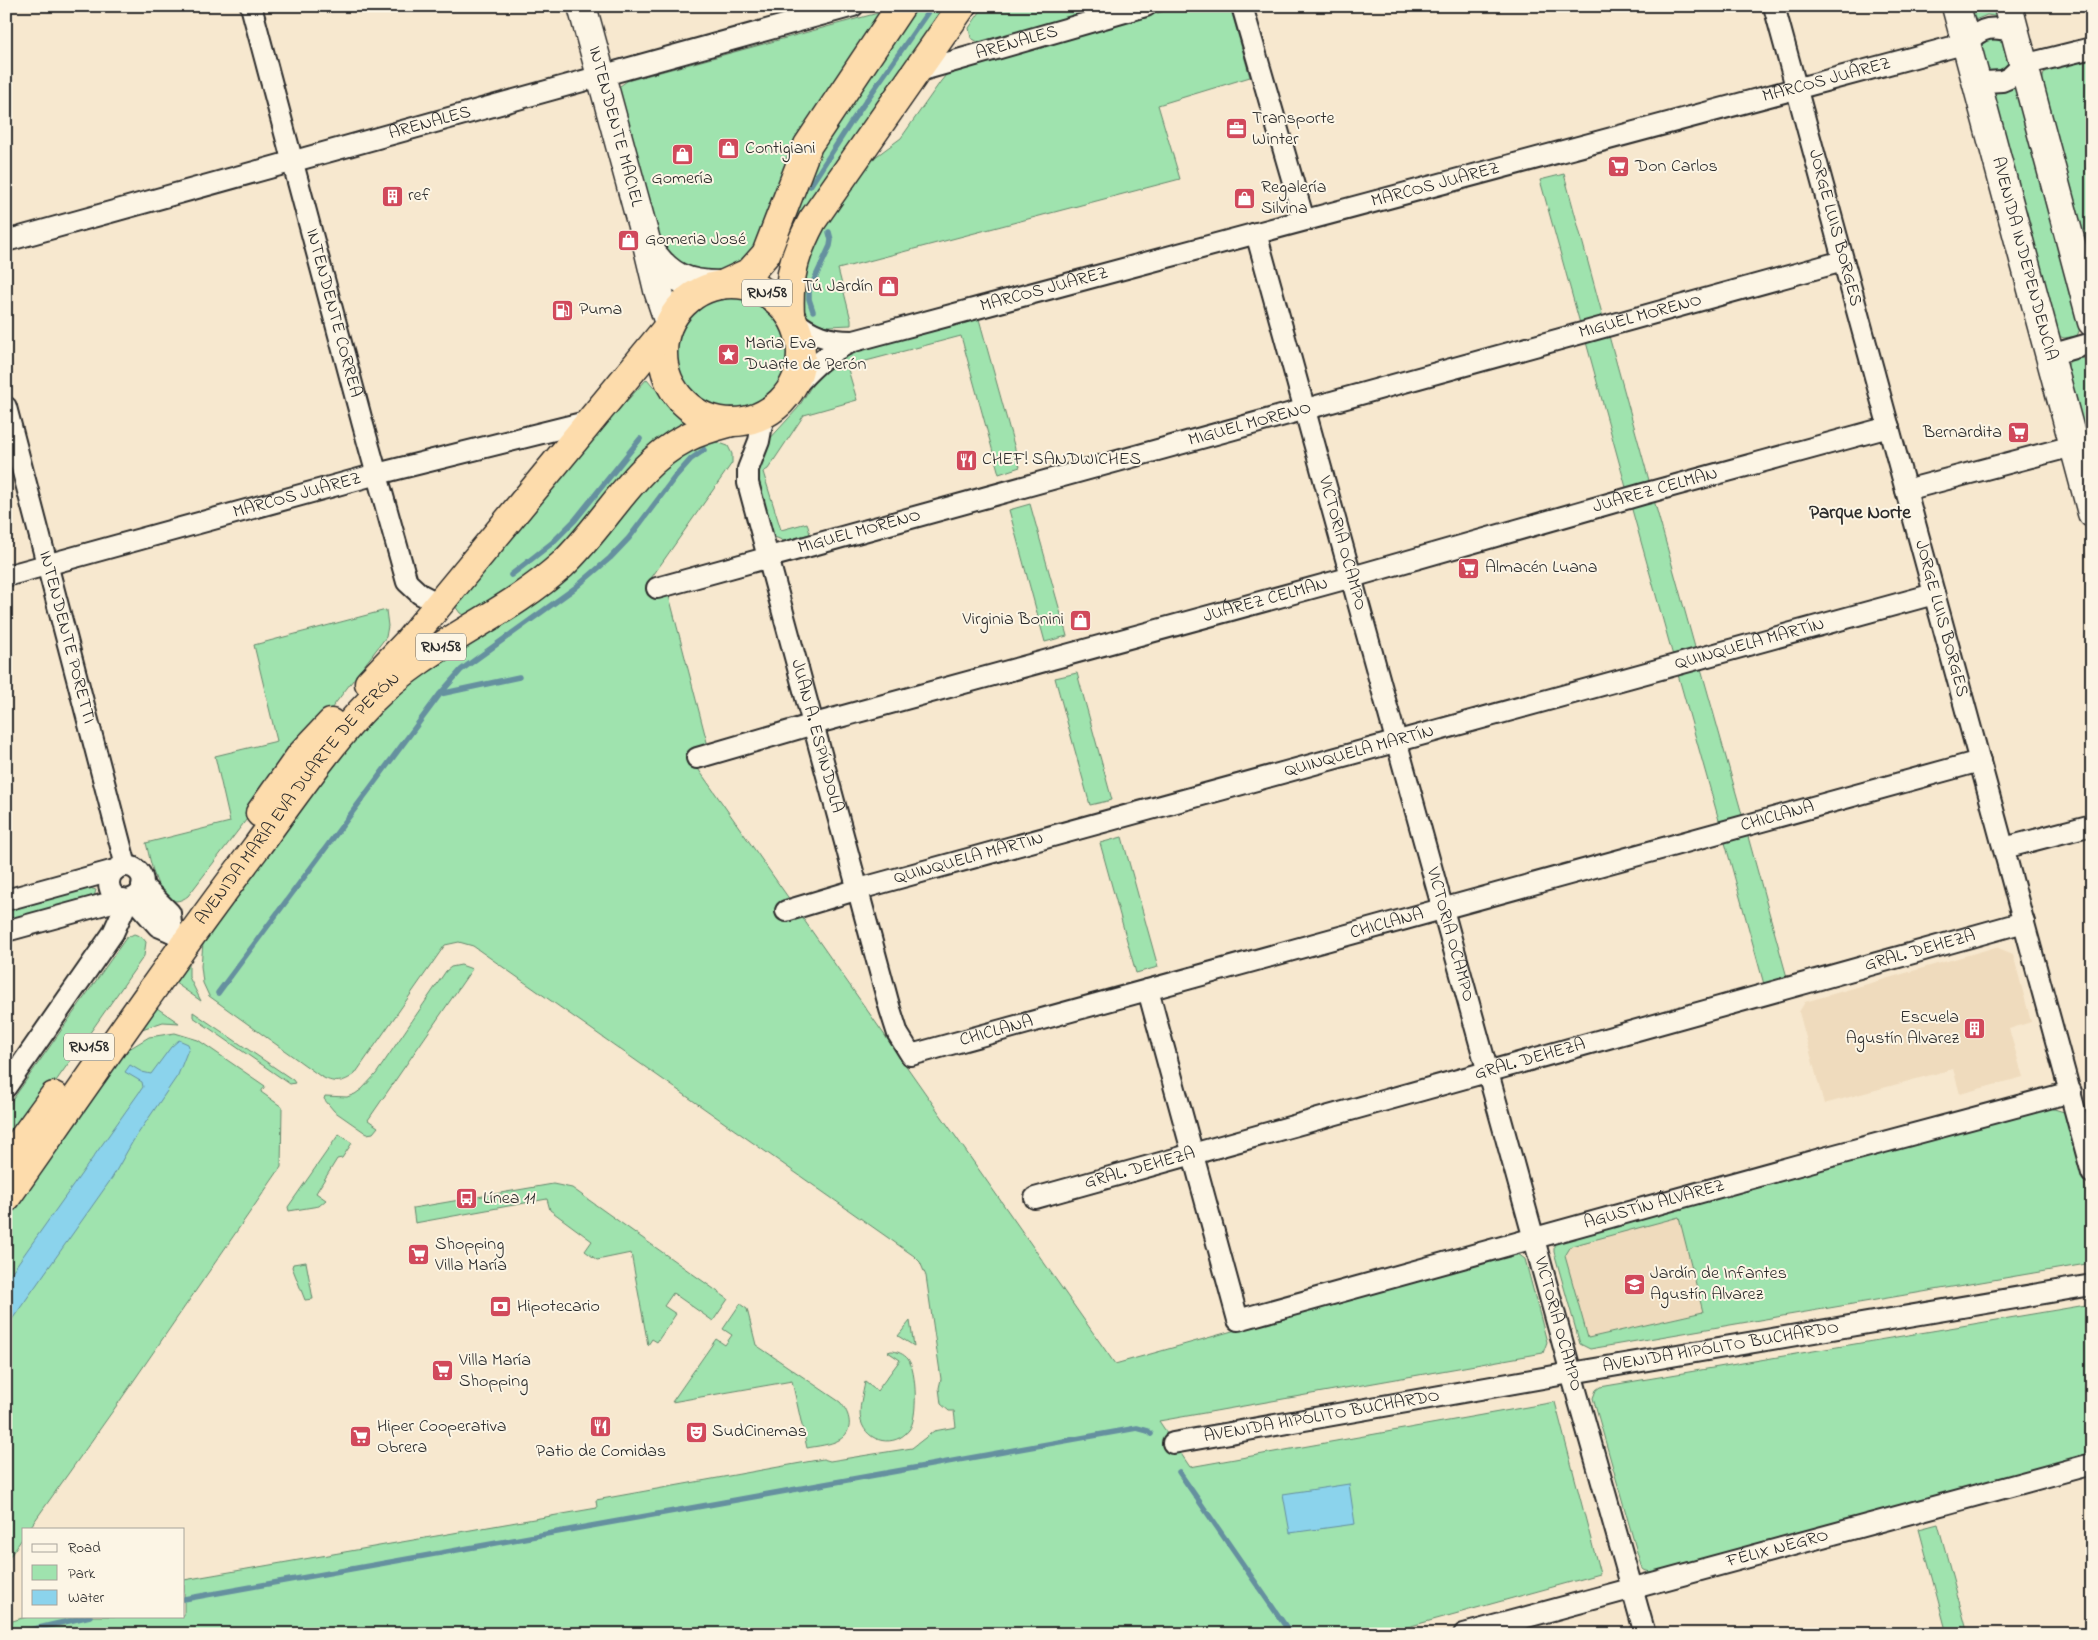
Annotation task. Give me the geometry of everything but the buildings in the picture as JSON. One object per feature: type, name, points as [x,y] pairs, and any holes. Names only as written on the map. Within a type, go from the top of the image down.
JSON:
[{"type":"highway","name":"RN158","points":[[901,6],[808,145],[766,254],[750,272],[701,291],[685,302],[668,326],[664,340],[664,364],[667,376],[675,392],[698,412],[732,422],[754,418],[778,405],[789,393],[798,373],[802,352],[792,318],[789,290],[791,272],[799,245],[812,222],[962,6]]},
{"type":"highway","name":"RN158","points":[[722,284],[746,285],[767,293],[780,303],[792,318]]},
{"type":"highway","name":"AVENIDA MARÍA EVA DUARTE DE PERÓN","points":[[6,1198],[178,937],[301,755],[407,643],[668,326]]},
{"type":"highway","name":"AVENIDA MARÍA EVA DUARTE DE PERÓN","points":[[6,1162],[178,937],[360,713],[391,682],[541,581],[561,565],[587,539],[650,464],[668,450],[698,432],[732,422]]},
{"type":"highway","points":[[439,604],[443,618],[453,628],[464,632]]},
{"type":"main road","name":"INTENDENTE MACIEL","points":[[582,6],[668,326]]},
{"type":"main road","name":"AVENIDA INDEPENDENCIA","points":[[1956,6],[2092,513]]},
{"type":"main road","points":[[2008,6],[2092,322]]},
{"type":"main road","name":"INTENDENTE MACIEL","points":[[648,248],[661,264],[678,278],[696,284],[722,284]]},
{"type":"street","name":"INTENDENTE CORREA","points":[[250,6],[407,582],[420,594],[439,604]]},
{"type":"street","name":"ARENALES","points":[[6,241],[853,6]]},
{"type":"street","name":"ARENALES","points":[[916,72],[1146,6]]},
{"type":"street","points":[[1242,6],[1304,220]]},
{"type":"street","name":"JORGE LUIS BORGES","points":[[1774,6],[2092,1173]]},
{"type":"street","name":"MARCOS JUÁREZ","points":[[789,393],[822,358],[854,341],[1966,42],[1984,28],[2004,29],[2014,32]]},
{"type":"street","points":[[1976,80],[1986,82],[2002,81],[2010,78],[2023,65],[2092,48]]},
{"type":"street","name":"VICTORIA OCAMPO","points":[[1256,233],[1645,1634]]},
{"type":"street","name":"MIGUEL MORENO","points":[[657,588],[1843,261]]},
{"type":"street","name":"MARCOS JUÁREZ","points":[[792,318],[810,333],[823,338],[854,341]]},
{"type":"street","points":[[2050,354],[2092,343]]},
{"type":"street","name":"INTENDENTE PORETTI","points":[[6,407],[47,565],[120,868]]},
{"type":"street","name":"JUAN A. ESPÍNDOLA","points":[[764,414],[761,433],[747,474],[890,1009],[898,1034],[911,1055]]},
{"type":"street","name":"MARCOS JUÁREZ","points":[[6,576],[377,474],[590,421]]},
{"type":"street","name":"JUÁREZ CELMAN","points":[[697,758],[1889,427]]},
{"type":"street","points":[[1906,490],[2073,446]]},
{"type":"street","name":"QUINQUELA MARTÍN","points":[[786,911],[1934,594]]},
{"type":"street","name":"CHICLANA","points":[[911,1055],[1980,761]]},
{"type":"street","points":[[2004,848],[2092,825]]},
{"type":"street","points":[[120,868],[110,880],[110,890],[113,894],[132,896],[158,926],[178,937]]},
{"type":"street","points":[[6,900],[120,868],[136,870],[140,874],[132,896],[113,933],[6,1087]]},
{"type":"street","points":[[6,931],[132,896]]},
{"type":"street","name":"GRAL. DEHEZA","points":[[1035,1198],[2024,922]]},
{"type":"street","points":[[1148,990],[1193,1155]]},
{"type":"street","name":"AGUSTÍN ÁLVAREZ","points":[[1193,1155],[1238,1320],[2071,1092]]},
{"type":"street","name":"AVENIDA HIPÓLITO BUCHARDO","points":[[1173,1443],[1571,1373],[2092,1285]]},
{"type":"street","name":"FÉLIX NEGRO","points":[[1464,1634],[2092,1464]]},
{"type":"shaded area","points":[[1996,947],[2013,954],[2031,1022],[2009,1029],[2023,1077],[1960,1094],[1953,1069],[1824,1104],[1799,1012],[1805,1002]]},
{"type":"shaded area","name":"Jardín de Infantes Agustín Alvarez","points":[[1679,1217],[1703,1312],[1587,1338],[1565,1256],[1571,1246]]},
{"type":"green space","points":[[913,6],[948,6],[786,245],[779,252],[806,168]]},
{"type":"green space","points":[[984,6],[1111,6],[992,42],[978,42],[971,38],[969,28]]},
{"type":"green space","points":[[1183,6],[1230,6],[1250,77],[1158,105],[1180,179],[838,269],[851,325],[829,326],[820,324],[806,315],[801,305],[807,251],[863,166],[901,138],[946,75],[963,66]]},
{"type":"green space","points":[[1966,6],[1996,6],[1999,17],[1987,15],[1970,22]]},
{"type":"green space","points":[[878,13],[881,14],[758,244],[744,260],[724,271],[713,273],[688,270],[662,251],[616,92],[620,86],[627,81]]},
{"type":"green space","points":[[1995,39],[2005,43],[2010,62],[2004,70],[1994,72],[1984,68],[1980,46],[1988,40]]},
{"type":"green space","points":[[2092,59],[2092,276],[2041,87],[2044,73],[2050,69]]},
{"type":"green space","points":[[2017,83],[2082,324],[2077,336],[2064,338],[2058,336],[1988,91],[2001,91]]},
{"type":"green space","points":[[1564,174],[1604,321],[1581,327],[1540,180]]},
{"type":"green space","points":[[733,293],[745,294],[756,298],[767,303],[776,311],[784,320],[789,331],[793,342],[793,366],[789,377],[784,388],[776,397],[767,405],[756,410],[745,414],[733,415],[721,414],[710,410],[699,405],[690,397],[682,388],[677,377],[673,366],[672,354],[673,342],[677,331],[682,320],[690,311],[699,303],[710,298],[721,294]]},
{"type":"green space","points":[[979,319],[1020,467],[999,474],[961,336],[847,366],[857,400],[804,415],[768,469],[763,472],[781,530],[807,523],[810,534],[784,541],[770,535],[756,475],[767,442],[798,408],[825,367],[850,353]]},
{"type":"green space","points":[[1609,336],[1650,484],[1627,491],[1586,342]]},
{"type":"green space","points":[[2083,358],[2092,363],[2092,468],[2066,370],[2070,360]]},
{"type":"green space","points":[[647,379],[662,397],[690,424],[565,551],[469,618],[460,613],[455,606],[460,599],[588,443]]},
{"type":"green space","points":[[714,441],[728,446],[732,454],[732,463],[647,584],[651,596],[668,592],[708,746],[687,753],[1115,1364],[1510,1253],[1518,1254],[1525,1259],[1547,1342],[1543,1353],[1159,1421],[1190,1467],[1555,1402],[1600,1574],[1382,1634],[6,1634],[6,1623],[22,1618],[185,1618],[185,1580],[597,1508],[596,1500],[823,1459],[830,1461],[912,1448],[934,1431],[956,1427],[954,1411],[949,1411],[941,1404],[939,1388],[941,1379],[926,1276],[920,1262],[914,1256],[473,946],[459,942],[445,945],[355,1074],[342,1081],[334,1081],[320,1076],[209,996],[203,983],[201,966],[203,943],[207,933],[360,723],[652,478],[692,447]]},
{"type":"green space","points":[[1654,500],[1696,651],[1673,656],[1631,506]]},
{"type":"green space","points":[[1030,504],[1067,636],[1045,642],[1009,510]]},
{"type":"green space","points":[[386,610],[388,626],[386,637],[188,896],[178,901],[170,900],[163,894],[158,884],[146,843],[230,822],[215,756],[277,741],[254,645]]},
{"type":"green space","points":[[1700,665],[1743,818],[1720,824],[1677,671]]},
{"type":"green space","points":[[1077,673],[1112,800],[1090,805],[1055,678]]},
{"type":"green space","points":[[1747,833],[1788,981],[1765,988],[1724,839]]},
{"type":"green space","points":[[1122,837],[1158,967],[1136,973],[1100,843]]},
{"type":"green space","points":[[90,888],[96,890],[94,897],[6,920],[6,910]]},
{"type":"green space","points":[[134,934],[142,937],[146,942],[144,956],[6,1152],[6,1109],[126,938]]},
{"type":"green space","points":[[189,960],[189,977],[201,1001],[171,980]]},
{"type":"green space","points":[[461,965],[472,969],[368,1120],[378,1127],[373,1133],[367,1134],[334,1111],[324,1099],[325,1096],[347,1097],[362,1089],[376,1074],[446,971],[451,967]]},
{"type":"green space","points":[[154,1006],[179,1023],[163,1022],[136,1031]]},
{"type":"green space","points":[[193,1012],[295,1083],[290,1084],[193,1017]]},
{"type":"green space","points":[[175,1033],[198,1040],[265,1086],[261,1092],[282,1107],[281,1167],[30,1528],[22,1528],[22,1539],[6,1562],[6,1209],[124,1052],[149,1037]]},
{"type":"green space","points":[[2051,1108],[2064,1112],[2069,1119],[2092,1213],[2092,1263],[1590,1349],[1580,1344],[1554,1252],[1554,1244],[1557,1241],[1681,1206]],"holes":[[[1679,1217],[1703,1312],[1588,1338],[1565,1256],[1571,1246]]]},
{"type":"green space","points":[[339,1134],[352,1143],[342,1158],[337,1159],[316,1193],[326,1200],[319,1206],[289,1211],[288,1207]]},
{"type":"green space","points":[[553,1184],[572,1188],[728,1299],[713,1321],[673,1293],[664,1306],[676,1314],[657,1342],[652,1339],[648,1345],[631,1253],[597,1260],[585,1251],[592,1241],[550,1210],[547,1199],[415,1223],[413,1208]]},
{"type":"green space","points":[[306,1262],[313,1299],[305,1300],[292,1267],[293,1264]]},
{"type":"green space","points":[[740,1304],[747,1309],[756,1345],[840,1402],[843,1406],[848,1416],[849,1427],[844,1436],[839,1440],[807,1448],[792,1381],[672,1402],[716,1339],[725,1345],[732,1335],[723,1329]]},
{"type":"green space","points":[[2092,1304],[2092,1456],[1653,1573],[1644,1570],[1641,1566],[1593,1398],[1596,1390],[1600,1387]]},
{"type":"green space","points":[[910,1321],[914,1346],[898,1336]]},
{"type":"green space","points":[[888,1352],[898,1352],[904,1356],[911,1365],[915,1384],[915,1406],[909,1430],[903,1436],[889,1441],[875,1438],[869,1434],[861,1421],[860,1407],[865,1382],[877,1391],[900,1360]]},
{"type":"green space","points":[[1938,1524],[1968,1634],[1947,1634],[1919,1529]]},
{"type":"water","points":[[179,1040],[188,1044],[189,1047],[178,1075],[133,1141],[112,1178],[6,1328],[6,1280],[143,1087],[142,1082],[125,1072],[130,1065],[142,1072],[151,1074],[171,1047]]},
{"type":"water","points":[[1349,1484],[1355,1524],[1290,1533],[1283,1494]]},
{"type":"waterway","points":[[810,186],[850,124],[932,6]]},
{"type":"waterway","points":[[813,311],[809,299],[809,291],[830,246],[829,232]]},
{"type":"waterway","points":[[511,575],[552,543],[575,520],[640,439]]},
{"type":"waterway","points":[[218,993],[440,694],[461,670],[575,588],[610,558],[629,538],[675,477],[691,459],[704,450]]},
{"type":"waterway","points":[[440,694],[519,677]]},
{"type":"waterway","points":[[185,1599],[1137,1428],[1148,1431],[1151,1434]]},
{"type":"waterway","points":[[1179,1472],[1291,1634]]},
{"type":"waterway","points":[[13,1634],[81,1618]]},
{"type":"place","name":"Transporte Winter","points":[[1236,129]]},
{"type":"place","name":"Contigiani","points":[[729,149]]},
{"type":"place","name":"Gomería","points":[[682,154]]},
{"type":"place","name":"Don Carlos","points":[[1619,167]]},
{"type":"place","name":"ref","points":[[392,196]]},
{"type":"place","name":"Regalería Silvina","points":[[1245,198]]},
{"type":"place","name":"Gomeria José","points":[[629,240]]},
{"type":"place","name":"Tú Jardín","points":[[889,287]]},
{"type":"place","name":"Puma","points":[[563,310]]},
{"type":"place","name":"Maria Eva Duarte de Perón","points":[[729,354]]},
{"type":"place","name":"Bernardita","points":[[2018,433]]},
{"type":"place","name":"CHEF! SANDWICHES","points":[[966,460]]},
{"type":"place","name":"Almacén Luana","points":[[1469,568]]},
{"type":"place","name":"Virginia Bonini","points":[[1080,620]]},
{"type":"place","name":"Escuela Agustín Alvarez","points":[[1975,1028]]},
{"type":"place","name":"Línea 11","points":[[467,1199]]},
{"type":"place","name":"Shopping Villa María","points":[[419,1255]]},
{"type":"place","name":"Jardín de Infantes Agustín Alvarez","points":[[1634,1284]]},
{"type":"place","name":"Hipotecario","points":[[501,1307]]},
{"type":"place","name":"Villa María Shopping","points":[[443,1371]]},
{"type":"place","name":"Patio de Comidas","points":[[601,1427]]},
{"type":"place","name":"SudCinemas","points":[[696,1432]]},
{"type":"place","name":"Hiper Cooperativa Obrera","points":[[361,1437]]},
{"type":"district","name":"Parque Norte","points":[[1860,513]]}]
